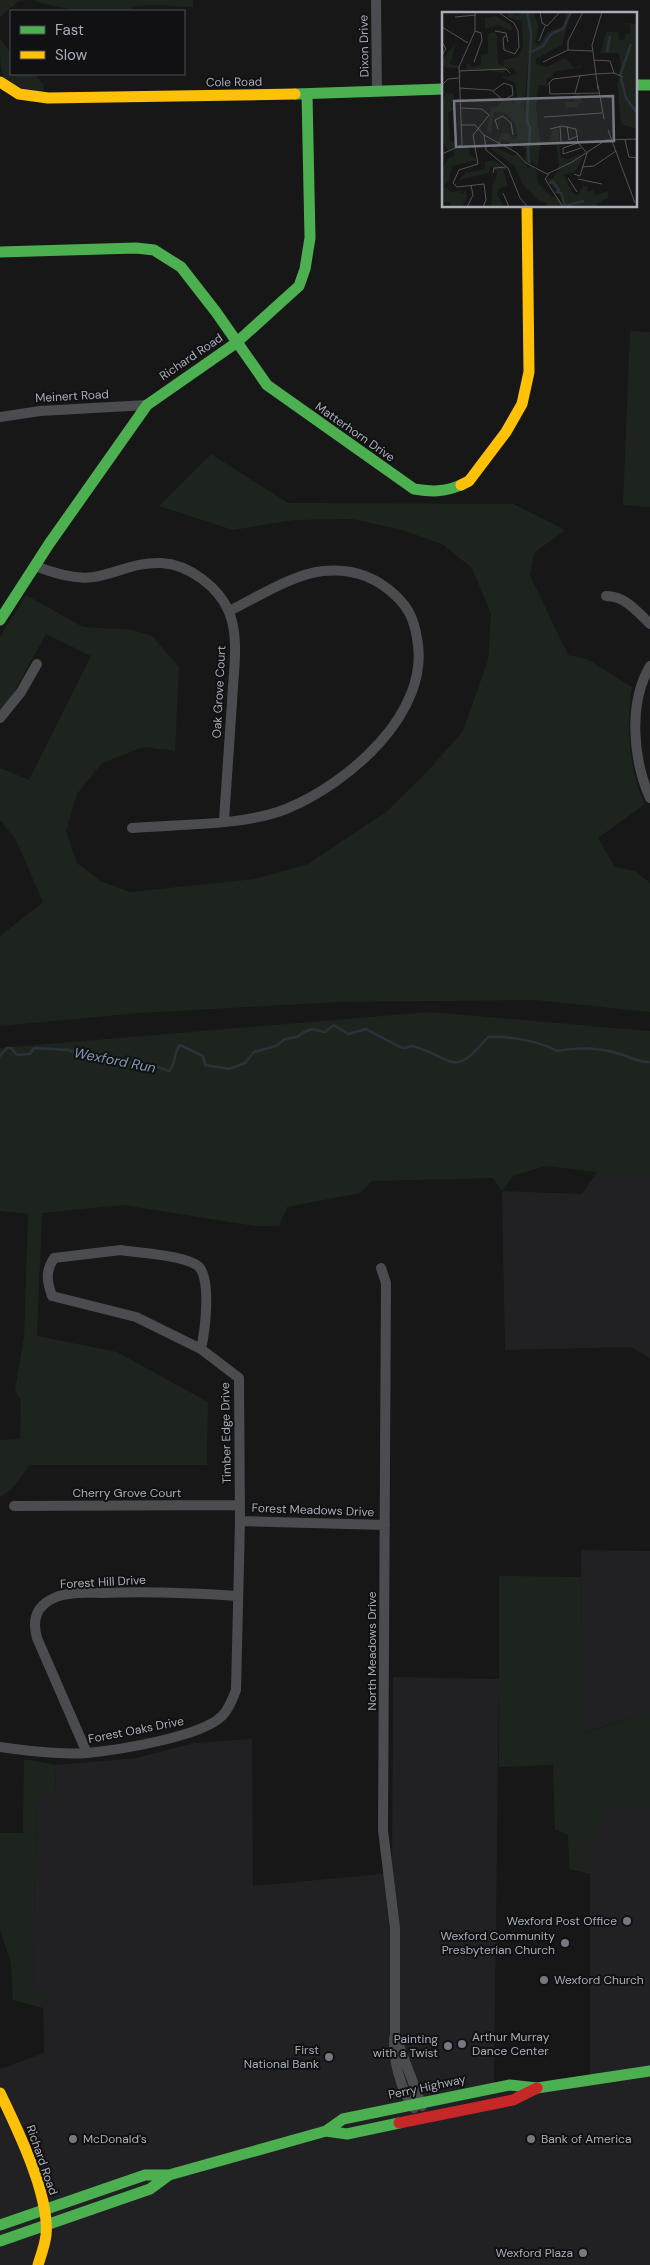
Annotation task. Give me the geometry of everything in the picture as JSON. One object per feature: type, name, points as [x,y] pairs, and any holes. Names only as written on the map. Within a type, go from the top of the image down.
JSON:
[{"type":"main road","name":"Cole Road","points":[[0,82],[19,94],[48,98],[307,94],[442,89]]},
{"type":"main road","name":"Richard Road","points":[[0,620],[35,566],[147,405],[236,343],[293,294],[299,286],[306,269],[310,231],[307,94]]},
{"type":"main road","name":"Matterhorn Drive","points":[[0,252],[136,248],[154,250],[173,260],[190,276],[267,385],[404,483],[414,489],[433,492],[449,490],[470,481],[506,432],[522,404],[528,372],[527,208]]},
{"type":"main road","name":"Perry Highway","points":[[0,2225],[145,2175],[169,2176],[326,2131],[343,2119],[510,2085],[537,2088],[650,2071]]},
{"type":"main road","name":"Perry Highway","points":[[326,2131],[347,2134],[422,2117],[513,2100],[537,2088]]},
{"type":"main road","name":"Richard Road","points":[[0,2093],[25,2145],[47,2225]]},
{"type":"main road","name":"Perry Highway","points":[[0,2241],[150,2189],[169,2176]]},
{"type":"main road","points":[[38,2265],[45,2243],[47,2225]]},
{"type":"street","name":"Dixon Drive","points":[[376,0],[377,91]]},
{"type":"street","name":"Meinert Road","points":[[0,417],[40,411],[147,405]]},
{"type":"street","points":[[35,566],[58,574],[84,578],[141,563],[163,563],[181,567],[199,577],[214,591],[229,611],[304,575],[321,571],[341,570],[361,573],[379,581],[408,607],[415,626],[419,647],[420,666],[414,688],[401,715],[358,764],[306,800],[284,810],[224,821],[132,828]]},
{"type":"street","points":[[606,596],[615,596],[625,600],[650,624]]},
{"type":"street","name":"Oak Grove Court","points":[[224,821],[235,649],[234,631],[229,611]]},
{"type":"street","points":[[0,718],[21,692],[37,664]]},
{"type":"street","points":[[650,666],[640,685],[636,716],[638,754],[650,798]]},
{"type":"street","name":"Timber Edge Drive","points":[[201,1349],[206,1303],[205,1280],[199,1267],[188,1260],[121,1250],[97,1251],[54,1258],[48,1269],[47,1282],[52,1296],[136,1317],[201,1349],[239,1378],[240,1505]]},
{"type":"street","name":"North Meadows Drive","points":[[381,1268],[386,1283],[383,1830],[395,1928],[395,2034],[422,2117]]},
{"type":"street","name":"Cherry Grove Court","points":[[14,1506],[240,1505]]},
{"type":"street","name":"Forest Oaks Drive","points":[[0,1747],[87,1753],[198,1731],[222,1717],[236,1690],[240,1505]]},
{"type":"street","name":"Forest Meadows Drive","points":[[240,1520],[385,1525]]},
{"type":"street","name":"Forest Hill Drive","points":[[87,1753],[37,1638],[34,1625],[36,1612],[55,1597],[71,1594],[161,1592],[238,1596]]},
{"type":"shaded area","points":[[0,0],[28,0],[19,1],[0,17]]},
{"type":"shaded area","points":[[33,0],[193,0],[193,7],[145,5],[128,10],[82,10]]},
{"type":"shaded area","points":[[0,39],[10,52],[10,75],[36,75],[44,85],[43,93],[10,83],[2,73]]},
{"type":"shaded area","points":[[630,331],[650,332],[650,507],[623,505]]},
{"type":"shaded area","points":[[211,454],[288,503],[513,504],[565,530],[534,553],[530,575],[568,655],[587,659],[632,687],[629,716],[630,746],[635,776],[645,804],[598,838],[615,867],[635,871],[650,883],[650,1012],[536,1000],[338,1002],[139,1013],[0,1026],[0,936],[43,902],[16,840],[0,820],[0,768],[29,780],[91,656],[46,634],[5,708],[0,712],[0,637],[26,595],[83,627],[133,630],[152,636],[179,667],[175,751],[144,747],[102,763],[77,794],[66,831],[77,863],[101,881],[130,892],[255,879],[308,864],[386,812],[426,773],[463,731],[488,660],[491,614],[472,568],[442,544],[399,529],[352,519],[294,520],[233,530],[159,506]]},
{"type":"shaded area","points":[[430,1012],[650,1031],[650,1172],[597,1172],[545,1166],[513,1176],[502,1191],[493,1178],[372,1181],[360,1193],[287,1207],[279,1226],[255,1226],[123,1205],[42,1213],[37,1336],[117,1352],[208,1402],[207,1465],[30,1465],[12,1489],[0,1497],[0,1440],[20,1439],[21,1401],[15,1390],[24,1337],[28,1214],[0,1211],[0,1048]]},
{"type":"shaded area","points":[[597,1172],[650,1172],[650,1358],[631,1347],[505,1350],[502,1191],[582,1194]]},
{"type":"shaded area","points":[[581,1550],[650,1551],[650,1713],[582,1733]]},
{"type":"shaded area","points":[[499,1576],[581,1577],[583,1733],[650,1713],[650,1805],[604,1805],[600,1829],[590,1841],[590,1874],[569,1869],[568,1835],[555,1830],[553,1765],[499,1767]]},
{"type":"shaded area","points":[[393,1677],[499,1679],[494,2087],[590,2080],[590,1841],[600,1829],[604,1804],[650,1805],[650,2265],[0,2265],[0,2113],[8,2110],[0,2093],[0,2069],[44,2053],[43,1993],[33,1992],[36,1795],[55,1795],[56,1765],[136,1758],[194,1743],[252,1739],[253,1886],[392,1873]]},
{"type":"shaded area","points":[[24,1759],[56,1765],[55,1795],[36,1795],[33,1991],[43,1993],[43,2008],[13,2000],[11,1963],[0,1930],[0,1833],[23,1833]]},
{"type":"waterway","name":"Wexford Run","points":[[0,1056],[7,1048],[11,1048],[17,1055],[30,1054],[34,1048],[69,1050],[84,1056],[111,1058],[121,1063],[149,1064],[169,1071],[180,1045],[203,1056],[205,1065],[229,1069],[245,1063],[254,1052],[276,1046],[285,1039],[297,1037],[312,1029],[325,1032],[334,1025],[348,1034],[366,1029],[400,1047],[413,1046],[453,1062],[460,1062],[467,1058],[488,1037],[515,1038],[550,1047],[557,1051],[581,1048],[604,1050],[638,1061],[650,1062]]},
{"type":"traffic: fast","points":[[638,85],[650,85]]},
{"type":"traffic: fast","points":[[295,94],[442,89]]},
{"type":"traffic: fast","points":[[0,620],[49,544],[147,405],[236,343],[299,286],[305,269],[310,238],[307,94]]},
{"type":"traffic: fast","points":[[0,252],[136,248],[154,250],[181,267],[216,312],[267,385],[414,489],[438,491],[461,485]]},
{"type":"traffic: fast","points":[[326,2131],[343,2119],[510,2085],[537,2088],[650,2071]]},
{"type":"traffic: fast","points":[[0,2225],[145,2175],[169,2175],[326,2131],[347,2134],[399,2123]]},
{"type":"traffic: fast","points":[[0,2241],[150,2189],[169,2175]]},
{"type":"traffic: slow","points":[[0,82],[19,94],[48,98],[295,94]]},
{"type":"traffic: slow","points":[[461,485],[469,481],[506,432],[522,404],[529,372],[527,208]]},
{"type":"traffic: slow","points":[[0,2093],[31,2162],[43,2201],[46,2235],[38,2265]]},
{"type":"traffic: jam","points":[[399,2123],[513,2100],[537,2088]]},
{"type":"place","name":"Wexford Post Office","points":[[627,1921]]},
{"type":"place","name":"Wexford Community Presbyterian Church","points":[[565,1943]]},
{"type":"place","name":"Wexford Church","points":[[544,1980]]},
{"type":"place","name":"Arthur Murray Dance Center","points":[[462,2044]]},
{"type":"place","name":"Painting with a Twist","points":[[448,2046]]},
{"type":"place","name":"First National Bank","points":[[329,2057]]},
{"type":"place","name":"McDonald's","points":[[73,2139]]},
{"type":"place","name":"Bank of America","points":[[531,2139]]},
{"type":"place","name":"Wexford Plaza","points":[[583,2253]]}]
